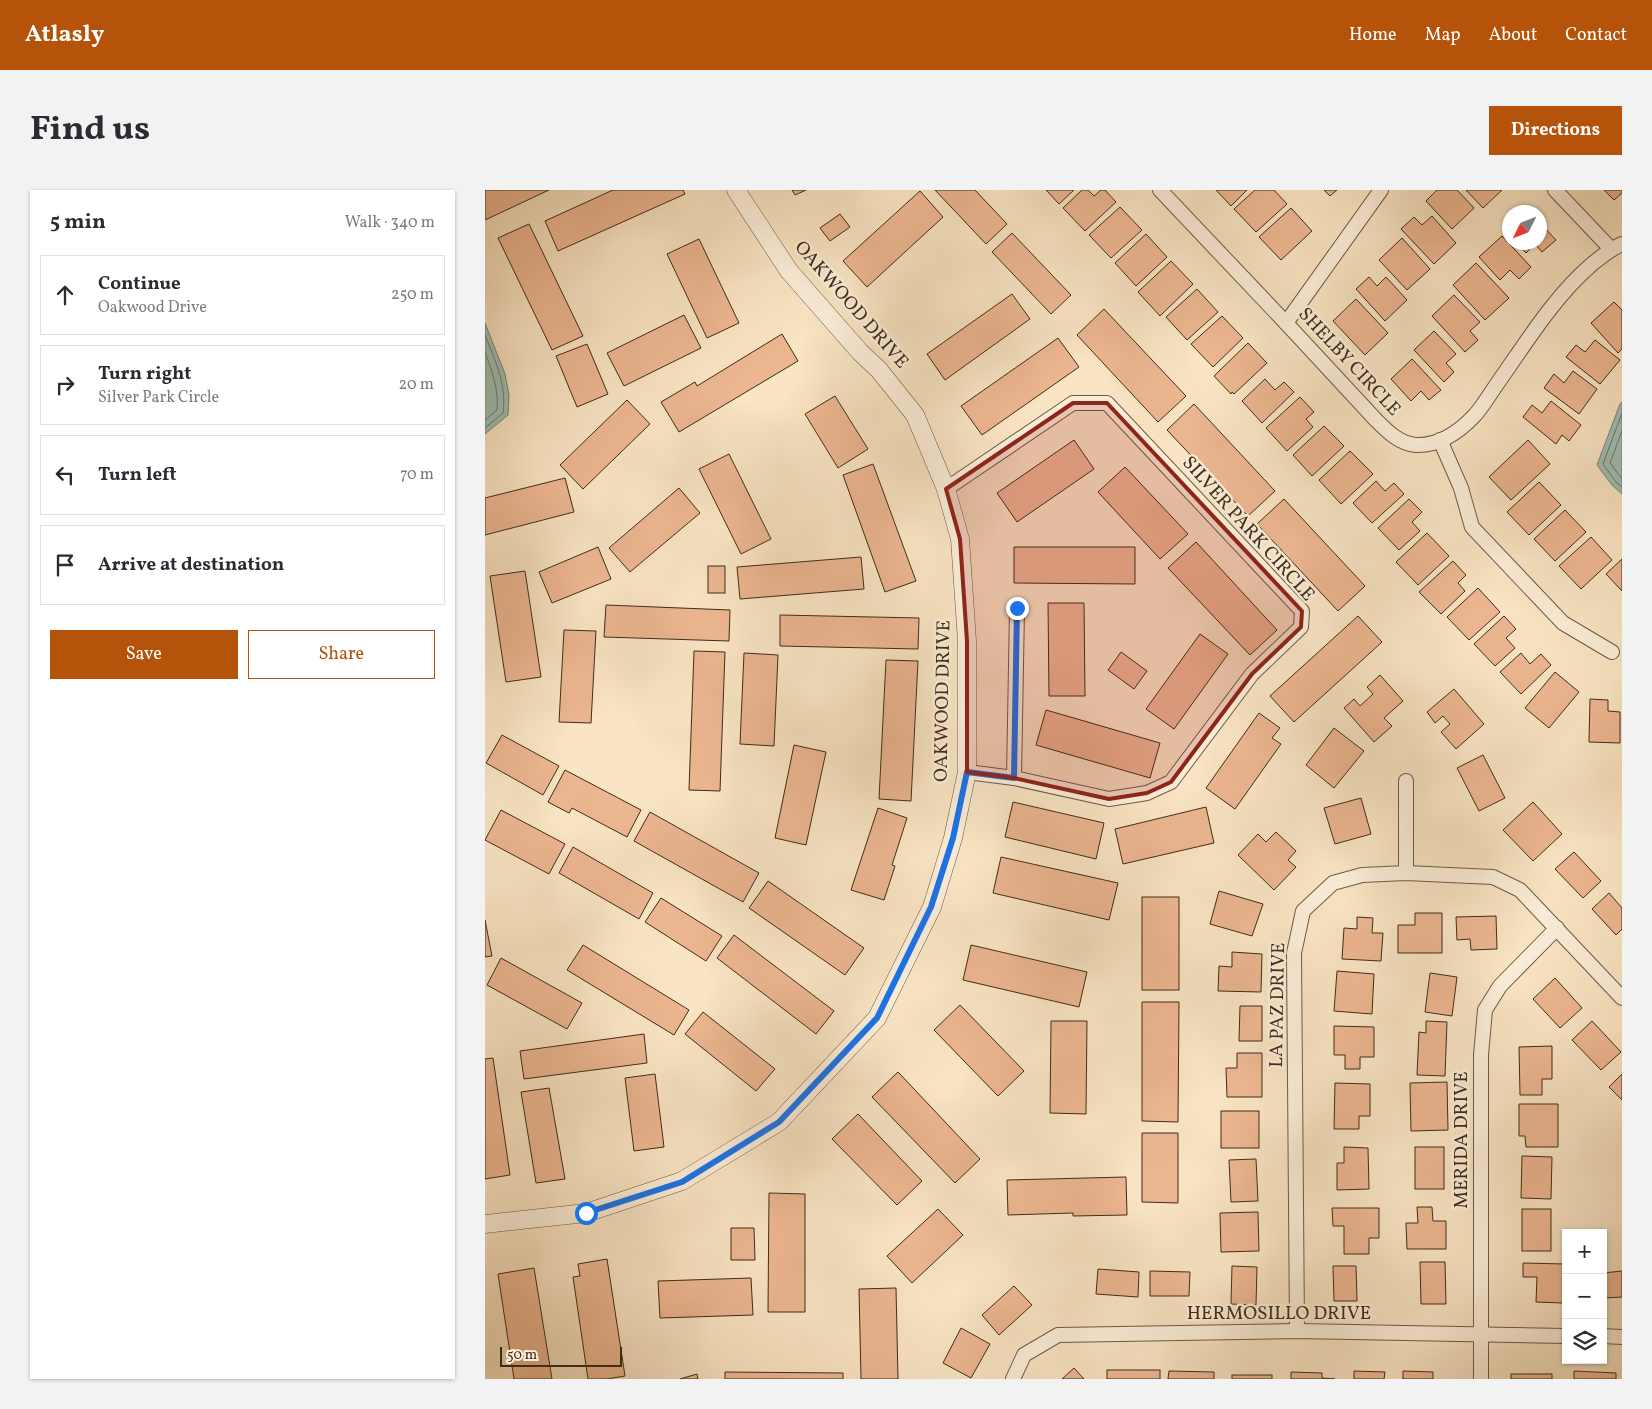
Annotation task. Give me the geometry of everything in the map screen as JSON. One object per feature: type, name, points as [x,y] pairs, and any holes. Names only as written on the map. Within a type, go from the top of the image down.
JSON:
[{"type":"street","name":"OAKWOOD DRIVE","points":[[485,1224],[586,1213],[682,1182],[779,1122],[877,1018],[931,907],[953,838],[967,772],[967,641],[960,539],[946,489],[915,415],[879,370],[860,352],[789,271],[736,190]]},
{"type":"street","name":"SHELBY CIRCLE","points":[[1160,190],[1375,419],[1401,441],[1415,445],[1440,440],[1452,435],[1475,414],[1558,299],[1575,279],[1616,246]]},
{"type":"street","points":[[1286,323],[1381,190]]},
{"type":"street","points":[[1555,190],[1616,246]]},
{"type":"street","name":"SILVER PARK CIRCLE","points":[[946,489],[1073,403],[1107,403],[1302,612],[1301,627],[1252,674],[1171,782],[1147,792],[1109,799],[1014,778],[967,772]]},
{"type":"street","points":[[1440,440],[1461,488],[1472,527],[1563,623],[1612,652]]},
{"type":"street","points":[[1014,778],[1017,608]]},
{"type":"street","points":[[1406,781],[1406,873]]},
{"type":"street","name":"LA PAZ DRIVE","points":[[1297,1331],[1294,952],[1303,911],[1333,883],[1362,875],[1406,873],[1493,877],[1521,890],[1622,998]]},
{"type":"street","name":"MERIDA DRIVE","points":[[1481,1379],[1481,1055],[1485,1010],[1500,986],[1557,928]]},
{"type":"street","name":"HERMOSILLO DRIVE","points":[[1013,1379],[1024,1356],[1058,1336],[1297,1331],[1562,1336]]},
{"type":"street","points":[[1607,1336],[1622,1337]]},
{"type":"highlighted area","points":[[1073,403],[1107,403],[1302,611],[1301,627],[1252,674],[1171,782],[1147,793],[1109,799],[1014,778],[967,772],[967,641],[960,539],[946,489]]},
{"type":"water","points":[[485,323],[505,374],[509,395],[508,415],[485,434]]},
{"type":"water","points":[[1622,402],[1622,494],[1612,485],[1597,465]]},
{"type":"building","points":[[485,190],[549,190],[485,220]]},
{"type":"building","points":[[613,190],[683,190],[685,194],[558,251],[545,221]]},
{"type":"building","points":[[792,190],[806,190],[795,195]]},
{"type":"building","points":[[935,190],[975,190],[1007,224],[986,244]]},
{"type":"building","points":[[1046,190],[1074,190],[1059,204]]},
{"type":"building","points":[[1082,190],[1088,190],[1094,196],[1101,190],[1105,190],[1116,202],[1085,231],[1063,208]]},
{"type":"building","points":[[1216,190],[1247,190],[1231,206]]},
{"type":"building","points":[[1255,190],[1274,190],[1287,204],[1256,232],[1234,209]]},
{"type":"building","points":[[1324,190],[1337,190],[1330,196]]},
{"type":"building","points":[[1437,190],[1457,190],[1474,208],[1452,229],[1426,201]]},
{"type":"building","points":[[1466,190],[1502,190],[1483,208]]},
{"type":"building","points":[[1604,190],[1622,190],[1622,193],[1614,200]]},
{"type":"building","points":[[920,191],[943,217],[867,287],[843,261]]},
{"type":"building","points":[[1120,207],[1142,230],[1111,258],[1089,235]]},
{"type":"building","points":[[1291,208],[1312,231],[1281,260],[1259,237]]},
{"type":"building","points":[[840,214],[850,227],[830,241],[820,228]]},
{"type":"building","points":[[1432,216],[1456,243],[1434,264],[1401,229],[1414,217],[1422,225]]},
{"type":"building","points":[[529,224],[583,336],[552,350],[498,238]]},
{"type":"building","points":[[1547,230],[1556,240],[1547,248]]},
{"type":"building","points":[[1012,233],[1071,295],[1051,314],[992,252]]},
{"type":"building","points":[[1146,234],[1167,257],[1136,286],[1115,263]]},
{"type":"building","points":[[1502,236],[1502,250],[1515,250],[1531,267],[1519,279],[1510,270],[1500,280],[1479,257]]},
{"type":"building","points":[[1402,238],[1430,269],[1407,290],[1379,260]]},
{"type":"building","points":[[699,239],[739,323],[707,338],[667,254]]},
{"type":"building","points":[[1171,261],[1193,284],[1160,316],[1138,292]]},
{"type":"building","points":[[1476,263],[1509,298],[1485,320],[1453,285]]},
{"type":"building","points":[[1369,277],[1377,286],[1386,277],[1407,300],[1385,321],[1356,289]]},
{"type":"building","points":[[1197,289],[1218,312],[1187,340],[1166,317]]},
{"type":"building","points":[[1012,294],[1030,319],[945,380],[927,354]]},
{"type":"building","points":[[1454,295],[1480,322],[1470,331],[1478,340],[1465,352],[1432,316]]},
{"type":"building","points":[[1356,299],[1388,333],[1365,355],[1333,321]]},
{"type":"building","points":[[1614,302],[1622,310],[1622,349],[1618,353],[1591,323]]},
{"type":"building","points":[[1104,309],[1186,396],[1158,422],[1077,335]]},
{"type":"building","points":[[684,315],[701,348],[624,386],[607,353]]},
{"type":"building","points":[[1222,316],[1243,338],[1213,367],[1191,344]]},
{"type":"building","points":[[1434,331],[1456,354],[1446,363],[1454,372],[1444,382],[1414,350]]},
{"type":"building","points":[[782,334],[798,361],[679,432],[661,402],[695,382],[697,386]]},
{"type":"building","points":[[1058,338],[1079,367],[982,435],[961,406]]},
{"type":"building","points":[[1595,340],[1620,360],[1600,384],[1566,357],[1576,345],[1585,352]]},
{"type":"building","points":[[1248,343],[1267,363],[1234,394],[1232,392],[1231,394],[1214,376]]},
{"type":"building","points":[[587,344],[608,394],[577,407],[556,356]]},
{"type":"building","points":[[1412,359],[1441,390],[1429,400],[1421,391],[1411,401],[1391,379]]},
{"type":"building","points":[[1573,371],[1597,389],[1579,414],[1544,388],[1554,374],[1564,383]]},
{"type":"building","points":[[1265,379],[1275,390],[1284,382],[1294,392],[1262,423],[1242,401]]},
{"type":"building","points":[[835,396],[868,449],[838,468],[805,414]]},
{"type":"building","points":[[1300,397],[1314,412],[1306,419],[1313,427],[1287,451],[1266,428]]},
{"type":"building","points":[[627,400],[650,424],[583,489],[560,465]]},
{"type":"building","points":[[1551,401],[1581,425],[1569,441],[1562,435],[1556,444],[1523,417],[1532,405],[1542,413]]},
{"type":"building","points":[[1194,404],[1275,491],[1248,516],[1167,430]]},
{"type":"building","points":[[1324,426],[1344,446],[1312,476],[1293,455]]},
{"type":"building","points":[[1074,440],[1094,469],[1017,522],[997,493]]},
{"type":"building","points":[[1528,440],[1550,464],[1511,500],[1489,477]]},
{"type":"building","points":[[1350,451],[1373,474],[1341,504],[1319,480]]},
{"type":"building","points":[[729,454],[771,539],[741,554],[699,469]]},
{"type":"building","points":[[873,464],[916,581],[885,592],[843,475]]},
{"type":"building","points":[[1125,467],[1188,534],[1160,559],[1098,492]]},
{"type":"building","points":[[565,478],[574,512],[485,535],[485,498]]},
{"type":"building","points":[[1376,481],[1385,491],[1394,483],[1404,494],[1372,523],[1353,503]]},
{"type":"building","points":[[1539,482],[1561,505],[1529,535],[1507,512]]},
{"type":"building","points":[[679,488],[700,513],[630,572],[609,548]]},
{"type":"building","points":[[1284,499],[1365,586],[1338,611],[1257,524]]},
{"type":"building","points":[[1409,499],[1422,512],[1412,522],[1420,531],[1399,550],[1378,528]]},
{"type":"building","points":[[1565,510],[1586,532],[1555,561],[1534,539]]},
{"type":"building","points":[[1427,533],[1449,556],[1418,585],[1396,562]]},
{"type":"building","points":[[1591,537],[1612,560],[1581,589],[1559,566]]},
{"type":"building","points":[[1196,542],[1277,630],[1250,655],[1168,568]]},
{"type":"building","points":[[598,547],[611,579],[552,603],[539,572]]},
{"type":"building","points":[[1014,547],[1135,547],[1135,584],[1014,583]]},
{"type":"building","points":[[861,557],[864,589],[740,599],[737,567]]},
{"type":"building","points":[[1622,559],[1622,591],[1606,574]]},
{"type":"building","points":[[1453,561],[1466,575],[1458,583],[1465,591],[1441,614],[1419,592]]},
{"type":"building","points":[[708,566],[725,566],[725,593],[708,593]]},
{"type":"building","points":[[525,571],[541,677],[506,682],[490,576]]},
{"type":"building","points":[[1478,588],[1500,612],[1469,640],[1447,617]]},
{"type":"building","points":[[1048,603],[1084,603],[1085,696],[1049,696]]},
{"type":"building","points":[[606,605],[730,610],[729,641],[604,637]]},
{"type":"building","points":[[780,615],[919,618],[918,649],[780,646]]},
{"type":"building","points":[[1358,616],[1382,642],[1294,722],[1270,696]]},
{"type":"building","points":[[1504,616],[1516,629],[1506,638],[1515,648],[1495,666],[1474,644]]},
{"type":"building","points":[[564,630],[596,631],[591,723],[559,722]]},
{"type":"building","points":[[1200,634],[1228,654],[1174,729],[1146,709]]},
{"type":"building","points":[[694,651],[725,652],[720,791],[689,790]]},
{"type":"building","points":[[1121,652],[1147,671],[1134,689],[1108,670]]},
{"type":"building","points":[[744,653],[778,655],[774,746],[740,744]]},
{"type":"building","points":[[1521,653],[1530,664],[1541,654],[1551,665],[1521,694],[1500,672]]},
{"type":"building","points":[[886,660],[918,661],[911,801],[879,799]]},
{"type":"building","points":[[1555,672],[1579,692],[1549,728],[1525,708]]},
{"type":"building","points":[[1380,675],[1403,701],[1384,718],[1392,726],[1374,742],[1344,708],[1354,699],[1360,706],[1373,694],[1367,687]]},
{"type":"building","points":[[1454,689],[1484,724],[1456,749],[1441,732],[1450,724],[1443,716],[1435,723],[1427,712]]},
{"type":"building","points":[[1590,699],[1608,700],[1608,711],[1620,712],[1620,743],[1589,742]]},
{"type":"building","points":[[1046,710],[1160,743],[1150,778],[1036,745]]},
{"type":"building","points":[[1259,713],[1280,728],[1272,738],[1281,744],[1235,809],[1206,788]]},
{"type":"building","points":[[1334,728],[1364,751],[1334,788],[1306,765]]},
{"type":"building","points":[[502,735],[559,766],[543,795],[486,763]]},
{"type":"building","points":[[794,745],[826,752],[806,845],[775,838]]},
{"type":"building","points":[[1483,755],[1505,798],[1479,811],[1457,768]]},
{"type":"building","points":[[565,770],[641,810],[627,837],[572,808],[569,813],[548,802]]},
{"type":"building","points":[[1361,798],[1371,834],[1335,844],[1324,808]]},
{"type":"building","points":[[1013,802],[1104,823],[1096,859],[1005,837]]},
{"type":"building","points":[[1533,802],[1562,834],[1533,861],[1503,830]]},
{"type":"building","points":[[1206,807],[1214,843],[1123,864],[1115,829]]},
{"type":"building","points":[[878,808],[907,818],[892,865],[895,866],[884,900],[851,890]]},
{"type":"building","points":[[501,810],[565,844],[549,874],[485,840]]},
{"type":"building","points":[[650,812],[759,873],[743,902],[634,841]]},
{"type":"building","points":[[1276,832],[1296,851],[1288,860],[1296,867],[1274,890],[1238,855],[1258,834],[1266,842]]},
{"type":"building","points":[[573,847],[653,893],[639,919],[559,873]]},
{"type":"building","points":[[1574,852],[1601,881],[1583,898],[1555,869]]},
{"type":"building","points":[[1001,857],[1118,883],[1109,920],[993,893]]},
{"type":"building","points":[[768,881],[864,948],[845,975],[749,908]]},
{"type":"building","points":[[1219,891],[1263,904],[1252,936],[1210,924]]},
{"type":"building","points":[[1609,893],[1622,908],[1622,929],[1616,935],[1592,909]]},
{"type":"building","points":[[1142,897],[1179,897],[1179,990],[1142,990]]},
{"type":"building","points":[[661,898],[722,936],[706,961],[645,922]]},
{"type":"building","points":[[1415,913],[1442,913],[1442,953],[1398,953],[1398,925],[1415,925]]},
{"type":"building","points":[[1496,916],[1497,949],[1471,950],[1470,939],[1457,940],[1456,917]]},
{"type":"building","points":[[1357,917],[1373,918],[1372,933],[1383,933],[1381,961],[1342,959],[1344,928],[1357,929]]},
{"type":"building","points":[[485,920],[492,956],[485,957]]},
{"type":"building","points":[[734,935],[834,1011],[816,1034],[717,958]]},
{"type":"building","points":[[583,945],[689,1010],[674,1035],[567,970]]},
{"type":"building","points":[[971,945],[1087,972],[1079,1007],[963,980]]},
{"type":"building","points":[[1232,952],[1262,954],[1261,992],[1218,991],[1219,966],[1232,967]]},
{"type":"building","points":[[501,958],[582,1003],[567,1029],[487,985]]},
{"type":"building","points":[[1337,971],[1374,974],[1372,1014],[1334,1011]]},
{"type":"building","points":[[1430,973],[1457,977],[1452,1016],[1425,1012]]},
{"type":"building","points":[[1555,978],[1582,1008],[1560,1028],[1533,999]]},
{"type":"building","points":[[1142,1002],[1179,1002],[1178,1122],[1142,1121]]},
{"type":"building","points":[[960,1005],[1024,1071],[998,1096],[934,1030]]},
{"type":"building","points":[[1240,1006],[1262,1006],[1262,1041],[1239,1041]]},
{"type":"building","points":[[703,1012],[775,1069],[756,1091],[685,1034]]},
{"type":"building","points":[[1051,1021],[1087,1021],[1086,1114],[1050,1113]]},
{"type":"building","points":[[1426,1021],[1447,1022],[1445,1076],[1417,1075],[1419,1032],[1426,1033]]},
{"type":"building","points":[[1592,1021],[1621,1052],[1601,1070],[1572,1040]]},
{"type":"building","points":[[1334,1026],[1374,1027],[1374,1057],[1360,1057],[1360,1069],[1345,1069],[1345,1055],[1334,1055]]},
{"type":"building","points":[[644,1034],[647,1063],[524,1079],[520,1051]]},
{"type":"building","points":[[1552,1046],[1552,1079],[1542,1079],[1542,1095],[1520,1095],[1519,1047]]},
{"type":"building","points":[[1237,1053],[1262,1053],[1262,1097],[1227,1097],[1226,1068],[1237,1068]]},
{"type":"building","points":[[493,1058],[510,1175],[485,1179],[485,1059]]},
{"type":"building","points":[[898,1072],[980,1159],[955,1183],[872,1097]]},
{"type":"building","points":[[655,1074],[664,1147],[634,1151],[625,1078]]},
{"type":"building","points":[[1622,1074],[1622,1100],[1609,1087]]},
{"type":"building","points":[[1447,1082],[1448,1130],[1411,1131],[1410,1083]]},
{"type":"building","points":[[1335,1083],[1370,1084],[1370,1116],[1359,1116],[1359,1129],[1334,1129]]},
{"type":"building","points":[[549,1088],[565,1179],[536,1183],[521,1092]]},
{"type":"building","points":[[1519,1104],[1558,1104],[1558,1147],[1526,1147],[1525,1136],[1519,1136]]},
{"type":"building","points":[[1221,1111],[1259,1111],[1259,1148],[1221,1148]]},
{"type":"building","points":[[858,1114],[922,1181],[897,1205],[832,1139]]},
{"type":"building","points":[[1142,1133],[1178,1133],[1178,1203],[1142,1202]]},
{"type":"building","points":[[1344,1147],[1368,1148],[1369,1189],[1337,1190],[1337,1163],[1344,1163]]},
{"type":"building","points":[[1415,1147],[1444,1147],[1444,1189],[1415,1189]]},
{"type":"building","points":[[1522,1156],[1552,1157],[1551,1199],[1521,1198]]},
{"type":"building","points":[[1256,1159],[1258,1201],[1231,1202],[1229,1160]]},
{"type":"building","points":[[1126,1177],[1127,1215],[1073,1216],[1073,1213],[1008,1215],[1007,1180]]},
{"type":"building","points":[[769,1193],[805,1194],[805,1312],[768,1312]]},
{"type":"building","points":[[1417,1207],[1432,1207],[1433,1221],[1446,1221],[1446,1249],[1407,1249],[1406,1223],[1418,1223]]},
{"type":"building","points":[[1332,1208],[1379,1208],[1379,1238],[1369,1238],[1369,1254],[1344,1254],[1344,1226],[1333,1226]]},
{"type":"building","points":[[938,1209],[963,1235],[912,1283],[887,1256]]},
{"type":"building","points":[[1522,1209],[1551,1209],[1551,1251],[1522,1251]]},
{"type":"building","points":[[1258,1212],[1259,1251],[1221,1252],[1220,1213]]},
{"type":"building","points":[[731,1228],[754,1228],[755,1260],[731,1260]]},
{"type":"building","points":[[607,1259],[625,1376],[607,1379],[588,1379],[573,1277],[580,1276],[578,1264]]},
{"type":"building","points":[[1420,1262],[1445,1262],[1446,1304],[1421,1304]]},
{"type":"building","points":[[1523,1263],[1562,1264],[1562,1303],[1536,1302],[1537,1277],[1523,1277]]},
{"type":"building","points":[[1232,1266],[1257,1267],[1256,1305],[1231,1304]]},
{"type":"building","points":[[1333,1266],[1356,1266],[1357,1301],[1334,1301]]},
{"type":"building","points":[[534,1268],[552,1379],[514,1379],[498,1274]]},
{"type":"building","points":[[1098,1269],[1139,1272],[1138,1297],[1096,1294]]},
{"type":"building","points":[[1150,1271],[1190,1272],[1189,1296],[1150,1296]]},
{"type":"building","points":[[1622,1271],[1622,1297],[1607,1298],[1607,1273]]},
{"type":"building","points":[[751,1278],[753,1315],[660,1318],[658,1281]]},
{"type":"building","points":[[1014,1286],[1032,1305],[999,1335],[982,1315]]},
{"type":"building","points":[[896,1288],[898,1379],[861,1379],[859,1289]]},
{"type":"building","points":[[961,1328],[990,1344],[971,1378],[943,1363]]},
{"type":"building","points":[[1074,1368],[1084,1379],[1062,1379]]},
{"type":"building","points":[[1107,1370],[1160,1370],[1160,1379],[1107,1379]]},
{"type":"building","points":[[1169,1371],[1214,1372],[1214,1379],[1168,1379]]},
{"type":"building","points":[[1354,1371],[1385,1372],[1384,1379],[1354,1379]]},
{"type":"building","points":[[1403,1371],[1433,1372],[1433,1379],[1403,1379]]},
{"type":"building","points":[[1574,1371],[1616,1373],[1616,1379],[1574,1379]]},
{"type":"building","points":[[725,1372],[843,1373],[843,1379],[725,1379]]},
{"type":"building","points":[[1291,1372],[1322,1373],[1322,1378],[1335,1379],[1291,1379]]},
{"type":"building","points":[[697,1374],[698,1379],[680,1379]]},
{"type":"building","points":[[1511,1374],[1552,1374],[1552,1379],[1511,1379]]},
{"type":"building","points":[[1232,1375],[1272,1375],[1272,1379],[1232,1379]]},
{"type":"route","points":[[586,1213],[682,1182],[779,1122],[877,1018],[931,907],[953,838],[967,772],[1014,778],[1017,608]]}]
